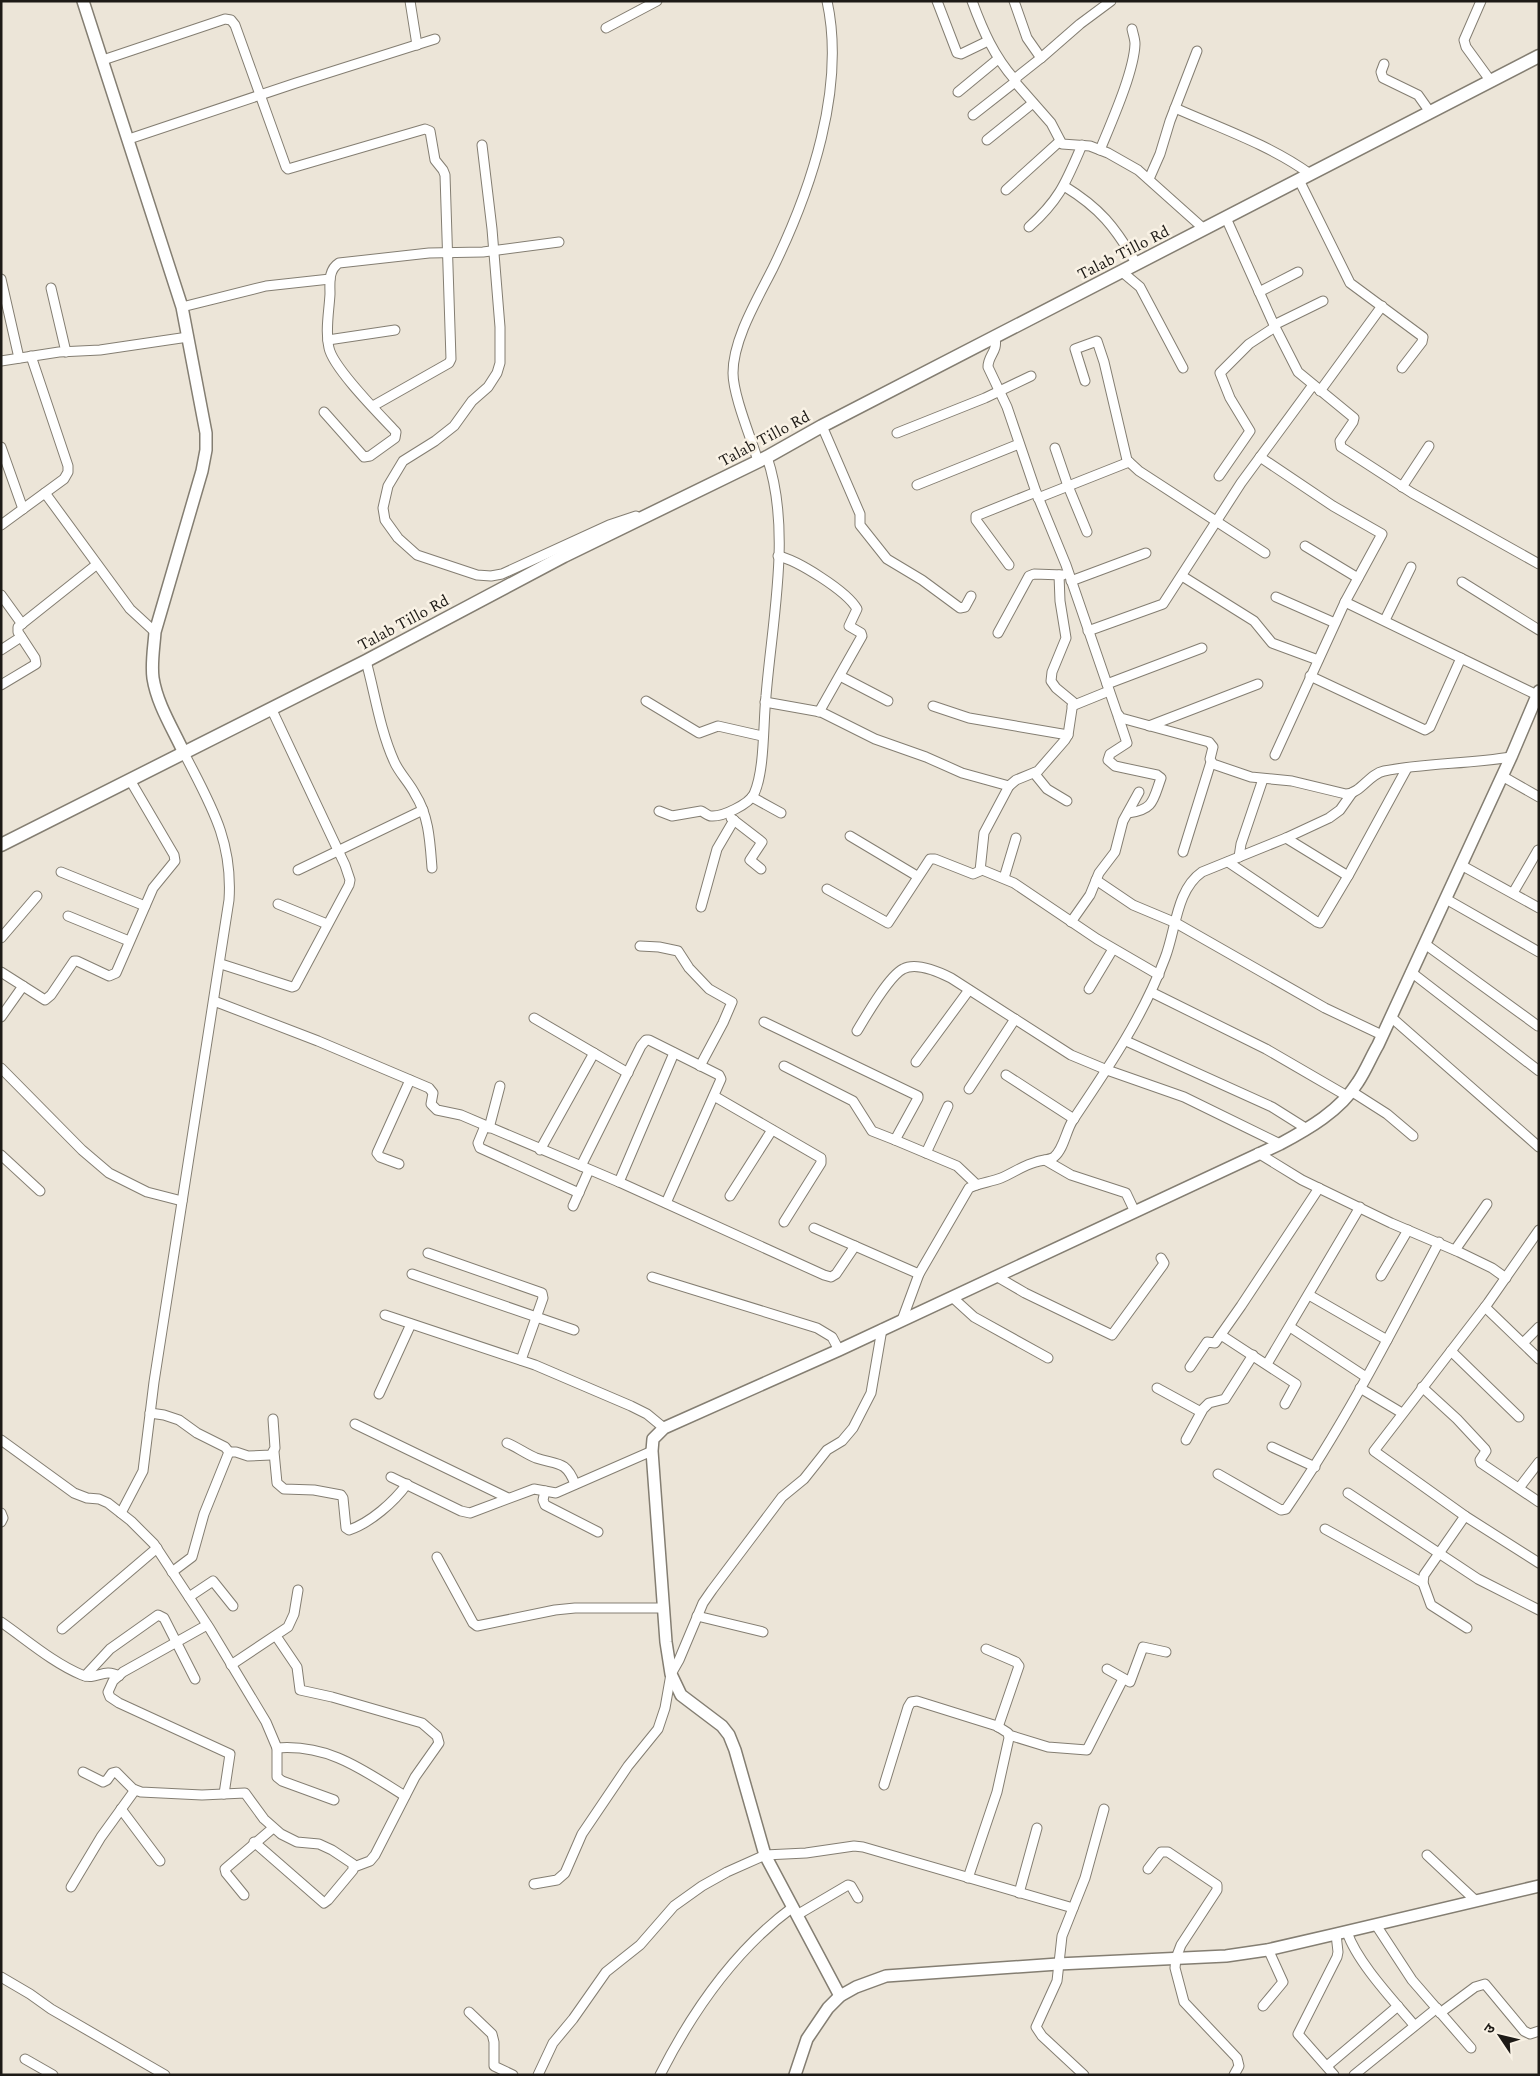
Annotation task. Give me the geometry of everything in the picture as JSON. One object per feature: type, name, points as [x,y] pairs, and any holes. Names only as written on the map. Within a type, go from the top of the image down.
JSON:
[{"type":"main road","name":"Talab Tillo Rd","points":[[1,845],[366,661],[463,608],[762,459],[1136,263],[1539,56]]},
{"type":"street","points":[[83,1],[182,307],[206,434],[206,450],[202,471],[156,632],[153,670],[157,694],[220,826],[227,853],[230,884],[221,964],[182,1201],[150,1412],[143,1471],[121,1513]]},
{"type":"street","points":[[410,1],[417,45]]},
{"type":"street","points":[[606,28],[657,1]]},
{"type":"street","points":[[659,811],[672,816],[699,811],[711,816],[725,813],[742,806],[752,797],[760,772],[765,702],[775,617],[778,556],[777,505],[775,486],[762,459],[734,387],[734,359],[741,337],[796,217],[812,170],[826,110],[831,75],[832,28],[827,1]]},
{"type":"street","points":[[937,1],[957,53],[961,54],[988,41]]},
{"type":"street","points":[[972,1],[998,60],[1051,123],[1064,145],[1082,145],[1100,150],[1138,170],[1204,229]]},
{"type":"street","points":[[1014,1],[1027,38],[1041,58]]},
{"type":"street","points":[[973,115],[1091,15],[1111,1]]},
{"type":"street","points":[[1482,1],[1464,40],[1466,47],[1490,80]]},
{"type":"street","points":[[103,60],[225,19],[228,20],[235,25],[288,170],[425,129],[428,130],[435,160],[444,172],[450,361],[373,406]]},
{"type":"street","points":[[1100,150],[1125,84],[1134,51],[1135,43],[1132,29]]},
{"type":"street","points":[[129,139],[435,39]]},
{"type":"street","points":[[1149,179],[1160,154],[1197,51]]},
{"type":"street","points":[[958,92],[998,60]]},
{"type":"street","points":[[1384,64],[1381,72],[1383,78],[1418,95],[1430,112]]},
{"type":"street","points":[[987,140],[1033,103]]},
{"type":"street","points":[[1175,108],[1291,162],[1304,177],[1350,282],[1423,337],[1422,342],[1402,368]]},
{"type":"street","points":[[1006,190],[1060,141]]},
{"type":"street","points":[[482,145],[492,228],[488,250],[500,327],[500,363],[497,373],[488,387],[472,401],[454,426],[435,442],[407,457],[396,470],[383,501],[385,520],[398,538],[417,556],[458,570],[490,576],[502,574],[627,518],[658,510]]},
{"type":"street","points":[[1029,227],[1052,206],[1064,186],[1082,145]]},
{"type":"street","points":[[1064,186],[1085,200],[1111,224],[1136,263]]},
{"type":"street","points":[[1226,218],[1298,372],[1354,418],[1340,440],[1341,447],[1402,487],[1539,564]]},
{"type":"street","points":[[324,412],[362,455],[367,457],[394,439],[396,435],[396,432],[335,362],[330,350],[328,340],[330,279],[332,270],[339,263],[404,255],[447,252],[470,253],[559,242]]},
{"type":"street","points":[[1121,271],[1140,287],[1183,368]]},
{"type":"street","points":[[1259,292],[1298,272]]},
{"type":"street","points":[[2,278],[19,358]]},
{"type":"street","points":[[182,307],[266,286],[330,279]]},
{"type":"street","points":[[51,288],[66,352]]},
{"type":"street","points":[[1219,476],[1250,431],[1230,398],[1220,373],[1249,344],[1275,326],[1323,301]]},
{"type":"street","points":[[1088,631],[1164,604],[1260,457],[1382,306]]},
{"type":"street","points":[[328,340],[395,330]]},
{"type":"street","points":[[1,361],[66,352],[86,352],[188,337]]},
{"type":"street","points":[[995,338],[996,349],[988,364],[992,395],[1037,495],[1065,576],[1088,631],[1127,743],[1110,754],[1108,760],[1116,766],[1157,775],[1161,778],[1150,806],[1144,811],[1128,813]]},
{"type":"street","points":[[1085,381],[1075,349],[1097,341],[1104,362],[1124,452],[1129,462],[1139,471],[1265,553]]},
{"type":"street","points":[[1,525],[64,479],[69,470],[31,356]]},
{"type":"street","points":[[897,433],[992,395],[1032,376]]},
{"type":"street","points":[[822,426],[860,514],[860,526],[883,554],[891,562],[922,580],[962,609],[971,596]]},
{"type":"street","points":[[917,485],[1015,446]]},
{"type":"street","points":[[1402,487],[1429,446]]},
{"type":"street","points":[[1,447],[23,509]]},
{"type":"street","points":[[1055,448],[1087,532]]},
{"type":"street","points":[[1260,457],[1333,506],[1381,532],[1381,536],[1335,623],[1275,755]]},
{"type":"street","points":[[1009,565],[975,518],[978,514],[1018,499],[1068,486],[1129,462]]},
{"type":"street","points":[[45,493],[130,609],[156,632]]},
{"type":"street","points":[[1305,546],[1358,578]]},
{"type":"street","points":[[998,633],[1029,576],[1034,574],[1065,576],[1146,553]]},
{"type":"street","points":[[778,556],[789,558],[804,566],[832,585],[856,606],[857,611],[849,626],[861,633],[862,636],[819,712]]},
{"type":"street","points":[[1,685],[36,664],[35,658],[17,629],[96,565]]},
{"type":"street","points":[[1385,620],[1411,567]]},
{"type":"street","points":[[827,889],[888,922],[928,861],[932,859],[973,874],[978,872],[980,869],[984,833],[1009,786],[1016,780],[1034,773],[1054,754],[1068,735],[1073,702],[1056,688],[1051,681],[1052,672],[1066,638],[1060,601],[1065,576]]},
{"type":"street","points":[[1182,576],[1254,621],[1272,643],[1318,660]]},
{"type":"street","points":[[1462,582],[1539,630]]},
{"type":"street","points":[[1,594],[22,624]]},
{"type":"street","points":[[1276,597],[1335,623]]},
{"type":"street","points":[[840,1996],[765,1855],[729,1735],[722,1726],[685,1700],[676,1687],[671,1674],[663,1608],[652,1451],[654,1439],[664,1428],[839,1350],[1135,1212],[1263,1156],[1307,1129],[1353,1095],[1382,1035],[1394,1020],[1507,779],[1511,757],[1535,714],[1538,693],[1345,602]]},
{"type":"street","points":[[1,650],[21,638]]},
{"type":"street","points":[[1072,706],[1108,687],[1202,648]]},
{"type":"street","points":[[1310,676],[1425,730],[1430,727],[1461,658]]},
{"type":"street","points":[[366,661],[392,756],[399,772],[415,794],[423,810],[430,843],[432,868]]},
{"type":"street","points":[[840,676],[888,701]]},
{"type":"street","points":[[1149,726],[1258,684]]},
{"type":"street","points":[[646,701],[699,733],[718,726],[762,736]]},
{"type":"street","points":[[765,702],[819,712],[875,739],[926,757],[962,773],[1009,786]]},
{"type":"street","points":[[932,706],[969,718],[1068,735]]},
{"type":"street","points":[[221,964],[294,987],[300,980],[350,880],[271,708]]},
{"type":"street","points":[[1118,716],[1125,720],[1208,742],[1212,747],[1211,762],[1182,852]]},
{"type":"street","points":[[902,1320],[919,1274],[966,1192],[971,1187],[996,1180],[1035,1162],[1056,1155],[1074,1119],[1126,1041],[1159,975],[1176,924],[1181,902],[1190,882],[1202,872],[1286,838],[1336,813],[1352,793],[1378,773],[1436,764],[1483,762],[1511,757]]},
{"type":"street","points":[[1211,762],[1240,774],[1263,779],[1292,781],[1342,794],[1352,793]]},
{"type":"street","points":[[1228,862],[1318,923],[1348,876],[1407,768]]},
{"type":"street","points":[[1034,773],[1047,789],[1067,801]]},
{"type":"street","points":[[1239,857],[1241,844],[1263,779]]},
{"type":"street","points":[[1507,779],[1539,797]]},
{"type":"street","points":[[1,972],[42,999],[48,999],[75,960],[109,976],[112,976],[117,971],[153,888],[175,863],[175,858],[130,780]]},
{"type":"street","points":[[1072,922],[1090,895],[1096,880],[1118,847],[1122,826],[1139,792]]},
{"type":"street","points":[[752,797],[781,813]]},
{"type":"street","points":[[298,870],[423,810]]},
{"type":"street","points":[[725,813],[762,842],[750,860],[761,869]]},
{"type":"street","points":[[701,907],[717,849],[734,820]]},
{"type":"street","points":[[850,836],[917,876]]},
{"type":"street","points":[[1004,878],[1016,838]]},
{"type":"street","points":[[1286,838],[1348,876]]},
{"type":"street","points":[[1512,893],[1538,850]]},
{"type":"street","points":[[1465,867],[1539,908]]},
{"type":"street","points":[[980,869],[1004,878],[1113,949],[1159,975]]},
{"type":"street","points":[[61,872],[145,906]]},
{"type":"street","points":[[1096,880],[1133,905],[1176,924],[1325,1008],[1382,1035]]},
{"type":"street","points":[[1,938],[37,896]]},
{"type":"street","points":[[1450,901],[1539,952]]},
{"type":"street","points":[[278,904],[327,924]]},
{"type":"street","points":[[68,916],[129,941]]},
{"type":"street","points":[[640,946],[678,951],[687,966],[704,984],[713,992],[732,1002],[723,1024],[700,1066]]},
{"type":"street","points":[[1428,946],[1538,1026]]},
{"type":"street","points":[[1089,989],[1113,949]]},
{"type":"street","points":[[857,1031],[890,982],[902,969],[914,967],[938,973],[970,990],[1070,1055],[1184,1097],[1280,1144]]},
{"type":"street","points":[[1415,975],[1539,1071]]},
{"type":"street","points":[[1,1017],[23,986]]},
{"type":"street","points":[[916,1062],[970,990]]},
{"type":"street","points":[[1150,992],[1266,1049],[1353,1095],[1387,1114],[1413,1136]]},
{"type":"street","points":[[214,1001],[318,1041],[431,1089],[433,1093],[431,1104],[435,1109],[454,1112],[619,1182],[831,1277],[838,1272],[855,1246]]},
{"type":"street","points":[[534,1018],[628,1073]]},
{"type":"street","points":[[969,1089],[1015,1019]]},
{"type":"street","points":[[1394,1020],[1539,1148]]},
{"type":"street","points":[[764,1022],[918,1096],[895,1140]]},
{"type":"street","points":[[573,1206],[579,1193],[585,1168],[628,1073],[641,1046],[646,1040],[720,1076],[721,1079],[666,1203]]},
{"type":"street","points":[[1126,1041],[1272,1107],[1307,1129]]},
{"type":"street","points":[[540,1150],[594,1053]]},
{"type":"street","points":[[619,1182],[674,1053]]},
{"type":"street","points":[[784,1066],[853,1101],[872,1132],[961,1168],[977,1185]]},
{"type":"street","points":[[1,1068],[82,1150],[109,1173],[147,1192],[182,1201]]},
{"type":"street","points":[[1006,1075],[1074,1119]]},
{"type":"street","points":[[399,1164],[380,1157],[377,1153],[410,1080]]},
{"type":"street","points":[[500,1086],[487,1127],[478,1143],[480,1148],[579,1193]]},
{"type":"street","points":[[714,1096],[819,1156],[821,1160],[784,1222]]},
{"type":"street","points":[[926,1153],[948,1106]]},
{"type":"street","points":[[730,1196],[772,1130]]},
{"type":"street","points":[[1,1155],[40,1192]]},
{"type":"street","points":[[1263,1156],[1319,1188],[1387,1221],[1439,1242],[1492,1268],[1506,1278]]},
{"type":"street","points":[[1045,1160],[1071,1175],[1126,1193],[1135,1212]]},
{"type":"street","points":[[1190,1367],[1207,1342],[1214,1344],[1319,1188]]},
{"type":"street","points":[[1455,1250],[1488,1204]]},
{"type":"street","points":[[1267,1364],[1360,1207]]},
{"type":"street","points":[[814,1228],[919,1274]]},
{"type":"street","points":[[1380,1276],[1408,1230]]},
{"type":"street","points":[[1539,1230],[1485,1307],[1375,1450],[1375,1452],[1466,1516],[1539,1564]]},
{"type":"street","points":[[1218,1474],[1286,1510],[1315,1467],[1387,1340],[1439,1242]]},
{"type":"street","points":[[428,1253],[541,1292],[543,1298],[521,1360]]},
{"type":"street","points":[[996,1276],[1025,1293],[1112,1335],[1163,1265],[1164,1263],[1161,1258]]},
{"type":"street","points":[[412,1274],[574,1330]]},
{"type":"street","points":[[652,1277],[817,1328],[832,1337],[839,1350]]},
{"type":"street","points":[[1309,1295],[1387,1340]]},
{"type":"street","points":[[952,1297],[974,1317],[1048,1358]]},
{"type":"street","points":[[1485,1307],[1539,1358]]},
{"type":"street","points":[[385,1315],[521,1360],[631,1406],[647,1414],[664,1428]]},
{"type":"street","points":[[380,1394],[411,1324]]},
{"type":"street","points":[[1290,1327],[1366,1376]]},
{"type":"street","points":[[1523,1343],[1539,1327]]},
{"type":"street","points":[[534,1884],[557,1880],[565,1873],[582,1834],[628,1766],[658,1729],[666,1708],[671,1674],[679,1660],[697,1616],[712,1590],[782,1497],[804,1478],[827,1450],[842,1441],[850,1433],[871,1393],[882,1329]]},
{"type":"street","points":[[1220,1335],[1296,1384],[1285,1404]]},
{"type":"street","points":[[1451,1351],[1519,1418]]},
{"type":"street","points":[[1186,1440],[1201,1412],[1209,1403],[1225,1399],[1253,1355]]},
{"type":"street","points":[[1157,1388],[1201,1412]]},
{"type":"street","points":[[1360,1388],[1402,1413]]},
{"type":"street","points":[[1422,1388],[1457,1419],[1485,1449],[1486,1451],[1480,1460],[1482,1463],[1539,1502]]},
{"type":"street","points":[[150,1412],[179,1420],[197,1433],[225,1447],[229,1452]]},
{"type":"street","points":[[273,1419],[277,1483],[288,1489],[314,1490],[341,1495],[343,1498],[346,1528],[349,1530],[384,1509],[394,1501],[407,1484]]},
{"type":"street","points":[[355,1424],[508,1498]]},
{"type":"street","points":[[1,1440],[80,1497],[103,1500],[143,1531],[157,1548],[189,1596],[266,1722],[277,1748],[277,1776],[280,1779],[334,1800]]},
{"type":"street","points":[[507,1444],[534,1457],[562,1465],[571,1473],[575,1484]]},
{"type":"street","points":[[1272,1446],[1315,1467]]},
{"type":"street","points":[[391,1477],[461,1510],[470,1512],[534,1489],[556,1493],[652,1451]]},
{"type":"street","points":[[229,1452],[252,1456],[269,1456],[274,1452]]},
{"type":"street","points":[[172,1572],[192,1557],[204,1514],[229,1452]]},
{"type":"street","points":[[1519,1488],[1539,1462]]},
{"type":"street","points":[[545,1491],[543,1500],[546,1505],[598,1532]]},
{"type":"street","points":[[1348,1493],[1478,1579],[1539,1610]]},
{"type":"street","points":[[1,1513],[3,1518],[1,1522]]},
{"type":"street","points":[[1466,1516],[1424,1575],[1423,1583],[1431,1605],[1467,1628]]},
{"type":"street","points":[[1325,1529],[1423,1583]]},
{"type":"street","points":[[62,1629],[157,1548]]},
{"type":"street","points":[[437,1558],[477,1626],[555,1610],[575,1608],[663,1608]]},
{"type":"street","points":[[189,1596],[213,1581],[233,1606]]},
{"type":"street","points":[[232,1665],[276,1636],[290,1623],[298,1590]]},
{"type":"street","points":[[85,1676],[110,1649],[160,1615],[164,1618],[196,1679]]},
{"type":"street","points":[[697,1616],[763,1632]]},
{"type":"street","points":[[1,1622],[39,1649],[85,1676],[108,1671],[119,1676]]},
{"type":"street","points":[[207,1625],[132,1666],[119,1676],[108,1692],[114,1700],[230,1754],[224,1794]]},
{"type":"street","points":[[276,1636],[297,1667],[300,1690],[332,1697],[422,1723],[437,1736],[439,1743],[415,1777],[375,1855],[370,1861],[354,1867]]},
{"type":"street","points":[[1107,1669],[1128,1682],[1131,1681],[1143,1647],[1166,1652]]},
{"type":"street","points":[[986,1649],[1016,1662],[1018,1666],[998,1727]]},
{"type":"street","points":[[884,1785],[911,1702],[917,1701],[998,1727],[1009,1735],[1048,1747],[1087,1750],[1122,1679]]},
{"type":"street","points":[[968,1878],[1001,1780],[1009,1735]]},
{"type":"street","points":[[277,1748],[298,1748],[332,1754],[351,1763],[405,1796]]},
{"type":"street","points":[[83,1772],[103,1782],[112,1773],[116,1772],[135,1790],[153,1794],[247,1795],[273,1828],[297,1842],[314,1842],[332,1850],[354,1867]]},
{"type":"street","points":[[71,1887],[90,1852],[135,1790]]},
{"type":"street","points":[[121,1809],[160,1861]]},
{"type":"street","points":[[1084,2075],[1037,2031],[1038,2022],[1057,1981],[1062,1936],[1085,1878],[1104,1809]]},
{"type":"street","points":[[244,1895],[225,1871],[226,1867],[273,1828]]},
{"type":"street","points":[[1019,1893],[1037,1828]]},
{"type":"street","points":[[254,1842],[324,1903],[352,1873],[354,1867]]},
{"type":"street","points":[[538,2075],[553,2043],[573,2019],[606,1972],[640,1945],[667,1913],[712,1879],[765,1855],[806,1853],[860,1846],[1073,1908]]},
{"type":"street","points":[[1148,1869],[1161,1852],[1168,1852],[1215,1883],[1218,1887],[1181,1945],[1176,1963],[1184,2002],[1237,2058],[1239,2066],[1234,2075]]},
{"type":"street","points":[[1427,1855],[1476,1901]]},
{"type":"street","points":[[660,2075],[693,2018],[724,1975],[753,1940],[795,1911],[848,1885],[851,1886],[858,1898]]},
{"type":"street","points":[[795,2075],[807,2039],[816,2024],[840,1996],[856,1987],[886,1976],[1176,1963],[1226,1956],[1271,1956],[1378,1931],[1476,1901],[1539,1886]]},
{"type":"street","points":[[1378,1931],[1412,1980],[1471,2048]]},
{"type":"street","points":[[1343,1939],[1414,2025]]},
{"type":"street","points":[[1334,2075],[1300,2037],[1298,2031],[1332,1969],[1343,1939]]},
{"type":"street","points":[[1263,2006],[1282,1984],[1282,1978],[1271,1956]]},
{"type":"street","points":[[1,1977],[34,1996],[51,2009],[165,2075]]},
{"type":"street","points":[[1354,2075],[1414,2025],[1476,1987],[1485,1984],[1524,2032],[1530,2034],[1539,2031]]},
{"type":"street","points":[[1327,2066],[1398,2006]]},
{"type":"street","points":[[469,2012],[492,2034],[494,2066],[513,2075]]},
{"type":"street","points":[[25,2058],[53,2075]]}]
